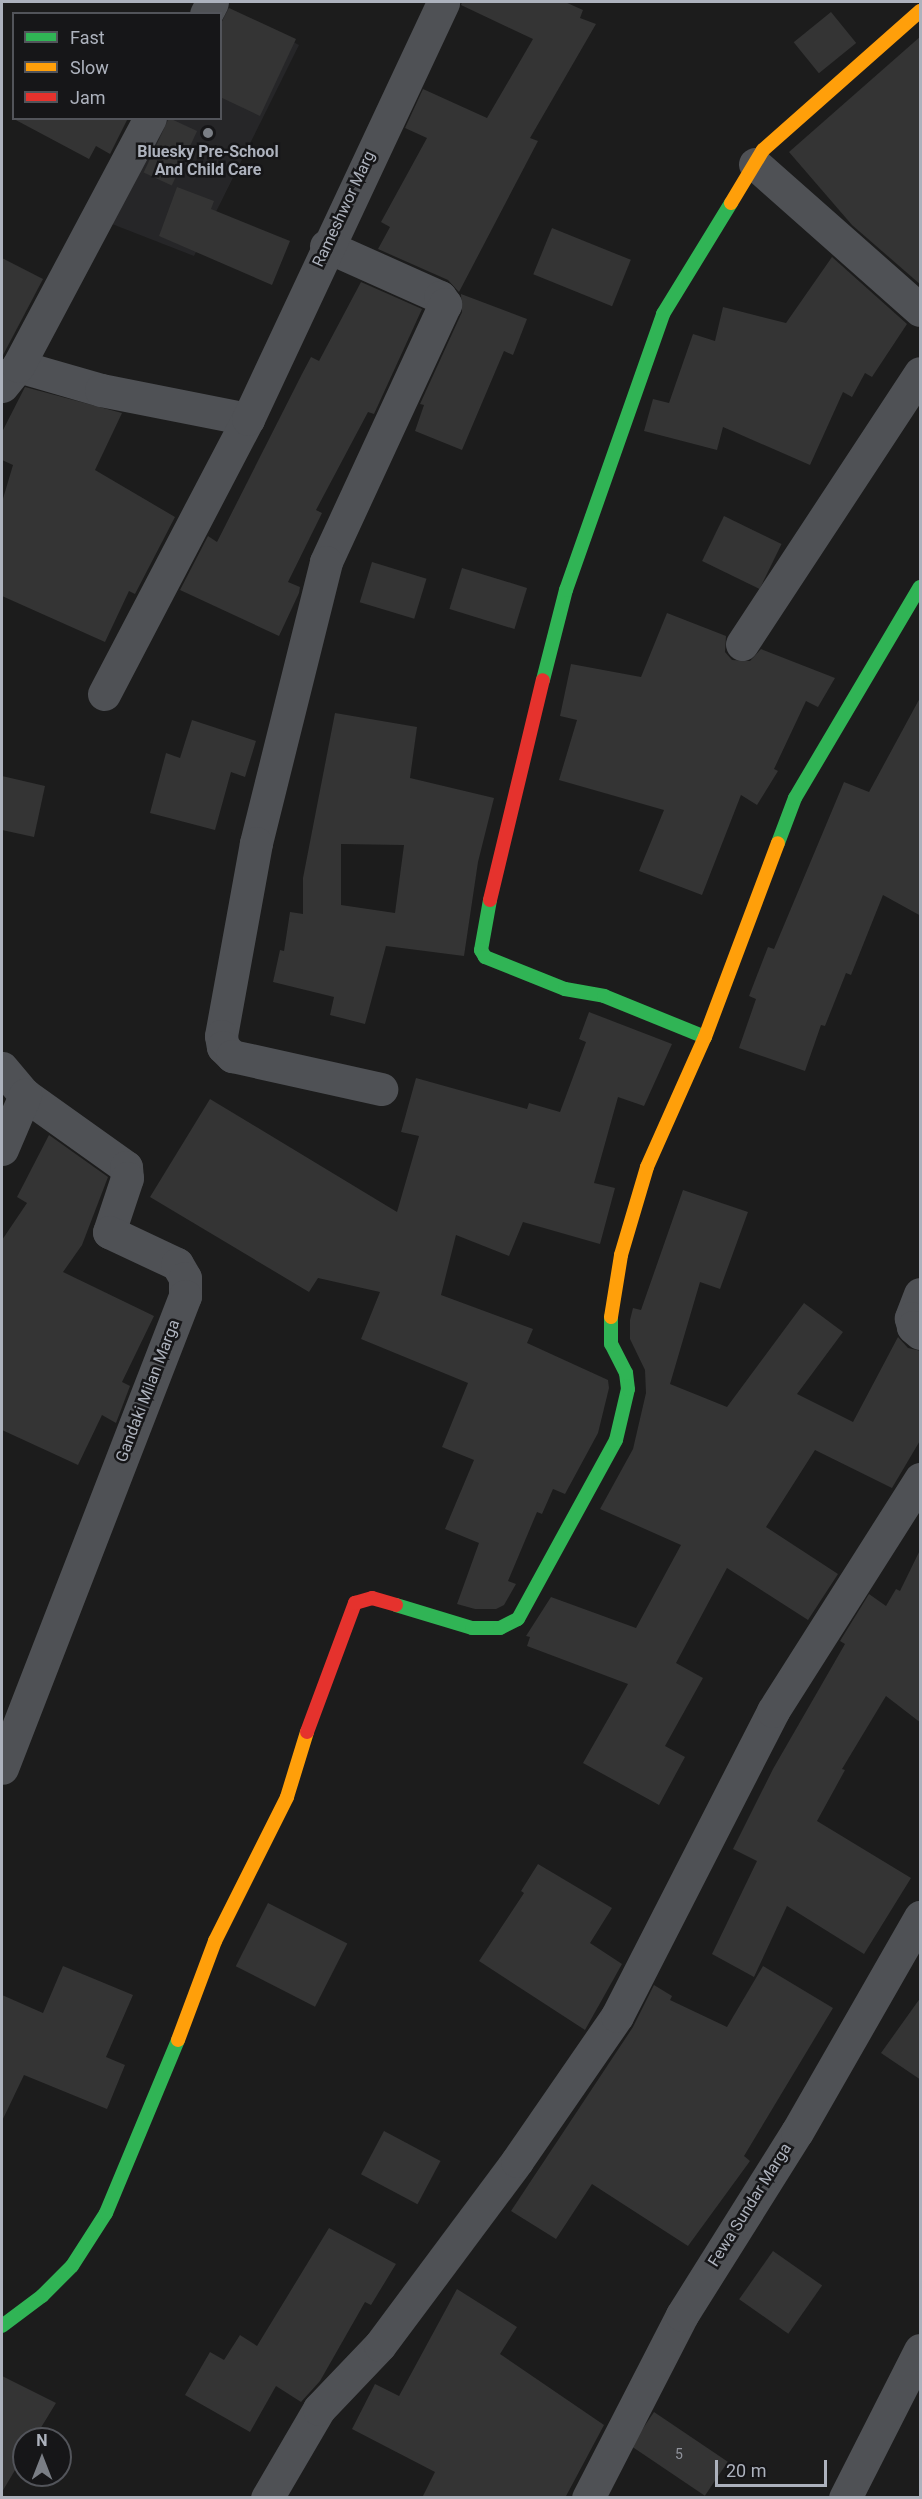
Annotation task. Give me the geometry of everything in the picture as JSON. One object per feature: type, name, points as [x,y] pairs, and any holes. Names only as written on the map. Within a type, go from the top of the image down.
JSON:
[{"type":"street","name":"Rameshwor Marg","points":[[104,694],[248,419],[326,246],[443,2]]},
{"type":"street","points":[[705,1037],[604,996],[565,989],[484,957],[481,950],[496,865],[566,590],[663,314],[763,150],[921,11]]},
{"type":"street","points":[[149,120],[10,376],[101,390],[248,419]]},
{"type":"street","points":[[755,164],[921,310]]},
{"type":"street","points":[[326,246],[440,297],[445,304],[326,562],[256,843],[221,1036],[223,1047],[232,1056],[381,1089]]},
{"type":"street","points":[[742,644],[921,373]]},
{"type":"street","points":[[2,2326],[42,2296],[72,2266],[106,2212],[152,2109],[215,1941],[287,1797],[318,1695],[355,1602],[372,1598],[472,1628],[500,1628],[518,1619],[616,1440],[628,1389],[626,1373],[610,1344],[610,1309],[621,1255],[647,1167],[705,1037],[795,798],[921,587]]},
{"type":"street","name":"Gandaki Milan Marga","points":[[2,1068],[25,1095],[126,1167],[127,1179],[108,1229],[177,1264],[185,1278],[185,1296],[2,1768]]},
{"type":"street","points":[[2,1149],[25,1095]]},
{"type":"street","points":[[921,1294],[911,1317],[913,1327],[921,1333]]},
{"type":"street","points":[[267,2498],[319,2409],[380,2345],[517,2161],[617,2016],[773,1711],[921,1479]]},
{"type":"street","name":"Fewa Sundar Marga","points":[[588,2498],[682,2315],[797,2132],[921,1917]]},
{"type":"street","points":[[845,2498],[921,2350]]},
{"type":"shaded area","name":"Bluesky Pre-School And Child Care","points":[[224,6],[299,45],[194,256],[112,224],[165,120],[222,120]]},
{"type":"building","points":[[462,2],[565,2],[583,10],[580,18],[596,24],[530,138],[538,141],[459,292],[448,280],[378,249],[390,227],[381,222],[427,138],[405,128],[423,89],[487,118],[533,39],[461,5]]},
{"type":"building","points":[[229,8],[296,39],[260,116],[222,98],[222,21]]},
{"type":"building","points":[[831,12],[856,43],[819,73],[794,42]]},
{"type":"building","points":[[921,36],[921,285],[852,225],[789,152]]},
{"type":"building","points":[[16,120],[127,120],[110,154],[96,146],[89,159]]},
{"type":"building","points":[[168,120],[173,120],[197,131],[172,185],[144,172]]},
{"type":"building","points":[[177,187],[214,201],[211,209],[290,241],[272,285],[159,236]]},
{"type":"building","points":[[552,228],[631,260],[612,306],[533,274]]},
{"type":"building","points":[[832,257],[907,324],[872,377],[865,373],[852,397],[843,392],[810,465],[723,427],[717,450],[644,431],[653,399],[669,403],[693,334],[715,341],[723,307],[786,323]]},
{"type":"building","points":[[2,258],[43,279],[2,357]]},
{"type":"building","points":[[361,282],[422,309],[374,414],[368,412],[316,510],[322,513],[288,582],[300,587],[299,593],[279,636],[180,590],[208,536],[217,542],[311,357],[319,361]]},
{"type":"building","points":[[461,294],[527,319],[513,355],[504,351],[462,450],[415,431],[424,405],[420,404],[462,312]]},
{"type":"building","points":[[25,387],[122,413],[95,470],[175,517],[135,594],[129,591],[105,642],[2,596],[2,502],[13,465],[2,460],[2,432]]},
{"type":"building","points":[[724,516],[782,544],[760,589],[702,561]]},
{"type":"building","points":[[372,562],[427,579],[414,619],[360,602]]},
{"type":"building","points":[[462,568],[527,588],[514,629],[449,609]]},
{"type":"building","points":[[667,613],[726,636],[725,652],[732,660],[750,661],[761,649],[835,678],[818,707],[806,701],[774,769],[778,771],[757,805],[741,795],[702,895],[639,871],[664,810],[559,780],[577,720],[560,716],[571,664],[641,677]]},
{"type":"building","points":[[921,696],[921,916],[883,895],[851,975],[846,973],[825,1026],[821,1025],[805,1071],[739,1048],[756,999],[749,996],[768,947],[774,949],[844,782],[869,792]]},
{"type":"building","points":[[335,713],[417,727],[410,778],[494,798],[478,862],[464,956],[386,946],[365,1024],[330,1015],[334,997],[273,982],[280,950],[284,951],[290,912],[303,914],[303,878]],"holes":[[[341,844],[404,845],[395,913],[341,905]]]},
{"type":"building","points":[[192,720],[256,741],[245,777],[231,772],[215,830],[150,813],[166,753],[180,758]]},
{"type":"building","points":[[2,776],[45,786],[34,837],[2,830]]},
{"type":"building","points":[[589,1012],[672,1044],[644,1106],[618,1097],[594,1183],[615,1188],[600,1244],[523,1222],[509,1256],[456,1235],[441,1295],[533,1329],[527,1343],[608,1380],[609,1388],[598,1433],[565,1494],[553,1489],[542,1514],[537,1512],[508,1581],[516,1584],[504,1605],[496,1609],[475,1609],[457,1604],[479,1543],[445,1529],[474,1460],[442,1447],[468,1383],[361,1339],[380,1292],[318,1278],[309,1292],[150,1197],[210,1099],[397,1212],[419,1136],[401,1132],[416,1078],[527,1109],[529,1103],[560,1112],[586,1042],[579,1039]]},
{"type":"building","points":[[49,1135],[108,1177],[82,1245],[63,1272],[154,1316],[122,1382],[130,1386],[116,1423],[102,1415],[78,1465],[2,1430],[2,1240],[27,1203],[17,1197]]},
{"type":"building","points":[[683,1190],[748,1212],[720,1289],[700,1282],[670,1384],[727,1407],[804,1303],[843,1332],[797,1394],[853,1422],[898,1337],[908,1348],[921,1351],[921,1439],[892,1488],[815,1450],[766,1527],[838,1574],[808,1620],[727,1568],[676,1663],[703,1678],[665,1746],[685,1757],[659,1805],[583,1763],[628,1684],[527,1646],[530,1637],[526,1636],[551,1597],[636,1628],[681,1545],[600,1509],[633,1449],[646,1393],[645,1370],[630,1339],[630,1320],[633,1308],[641,1310]]},
{"type":"building","points":[[921,1548],[921,1723],[886,1696],[842,1769],[845,1770],[817,1821],[911,1878],[864,1954],[787,1906],[754,1977],[712,1954],[757,1861],[733,1849],[773,1769],[845,1644],[840,1641],[869,1594],[886,1606],[896,1589],[900,1591]]},
{"type":"building","points":[[538,1864],[612,1908],[590,1943],[622,1964],[585,2030],[479,1961],[524,1893],[521,1891]]},
{"type":"building","points":[[268,1903],[347,1943],[315,2007],[236,1966]]},
{"type":"building","points":[[63,1966],[133,1995],[106,2057],[125,2065],[107,2109],[24,2075],[2,2121],[2,1995],[43,2013]]},
{"type":"building","points":[[763,1966],[833,2008],[744,2156],[750,2161],[688,2246],[592,2184],[556,2239],[511,2211],[633,2027],[654,1985],[672,1996],[670,2000],[727,2027]]},
{"type":"building","points":[[921,1997],[921,2080],[881,2053]]},
{"type":"building","points":[[384,2131],[441,2161],[418,2204],[361,2174]]},
{"type":"building","points":[[329,2228],[396,2264],[371,2305],[365,2302],[320,2381],[301,2402],[276,2386],[250,2432],[185,2395],[210,2352],[224,2360],[240,2335],[257,2346]]},
{"type":"building","points":[[773,2251],[822,2285],[788,2334],[739,2299]]},
{"type":"building","points":[[457,2289],[517,2327],[500,2354],[604,2425],[565,2498],[422,2498],[435,2472],[352,2429],[375,2384],[399,2396]]},
{"type":"building","points":[[2,2376],[56,2403],[41,2427],[12,2427],[12,2475],[2,2492]]},
{"type":"building","points":[[654,2412],[728,2462],[705,2496],[631,2446]]},
{"type":"traffic: fast","points":[[543,680],[566,590],[663,314],[731,203]]},
{"type":"traffic: fast","points":[[778,843],[795,798],[920,587]]},
{"type":"traffic: fast","points":[[490,900],[481,950],[485,957],[565,989],[604,996],[705,1037]]},
{"type":"traffic: fast","points":[[396,1605],[472,1628],[500,1628],[518,1619],[616,1440],[628,1389],[626,1373],[611,1344],[611,1317]]},
{"type":"traffic: fast","points":[[2,2326],[42,2296],[72,2266],[106,2213],[178,2040]]},
{"type":"traffic: slow","points":[[731,203],[763,150],[920,11]]},
{"type":"traffic: slow","points":[[611,1317],[621,1255],[647,1167],[705,1037],[778,843]]},
{"type":"traffic: slow","points":[[178,2040],[215,1941],[287,1797],[307,1732]]},
{"type":"traffic: jam","points":[[490,900],[543,680]]},
{"type":"traffic: jam","points":[[307,1732],[355,1603],[372,1598],[396,1605]]},
{"type":"place","name":"Bluesky Pre-School And Child Care","points":[[208,133]]}]
